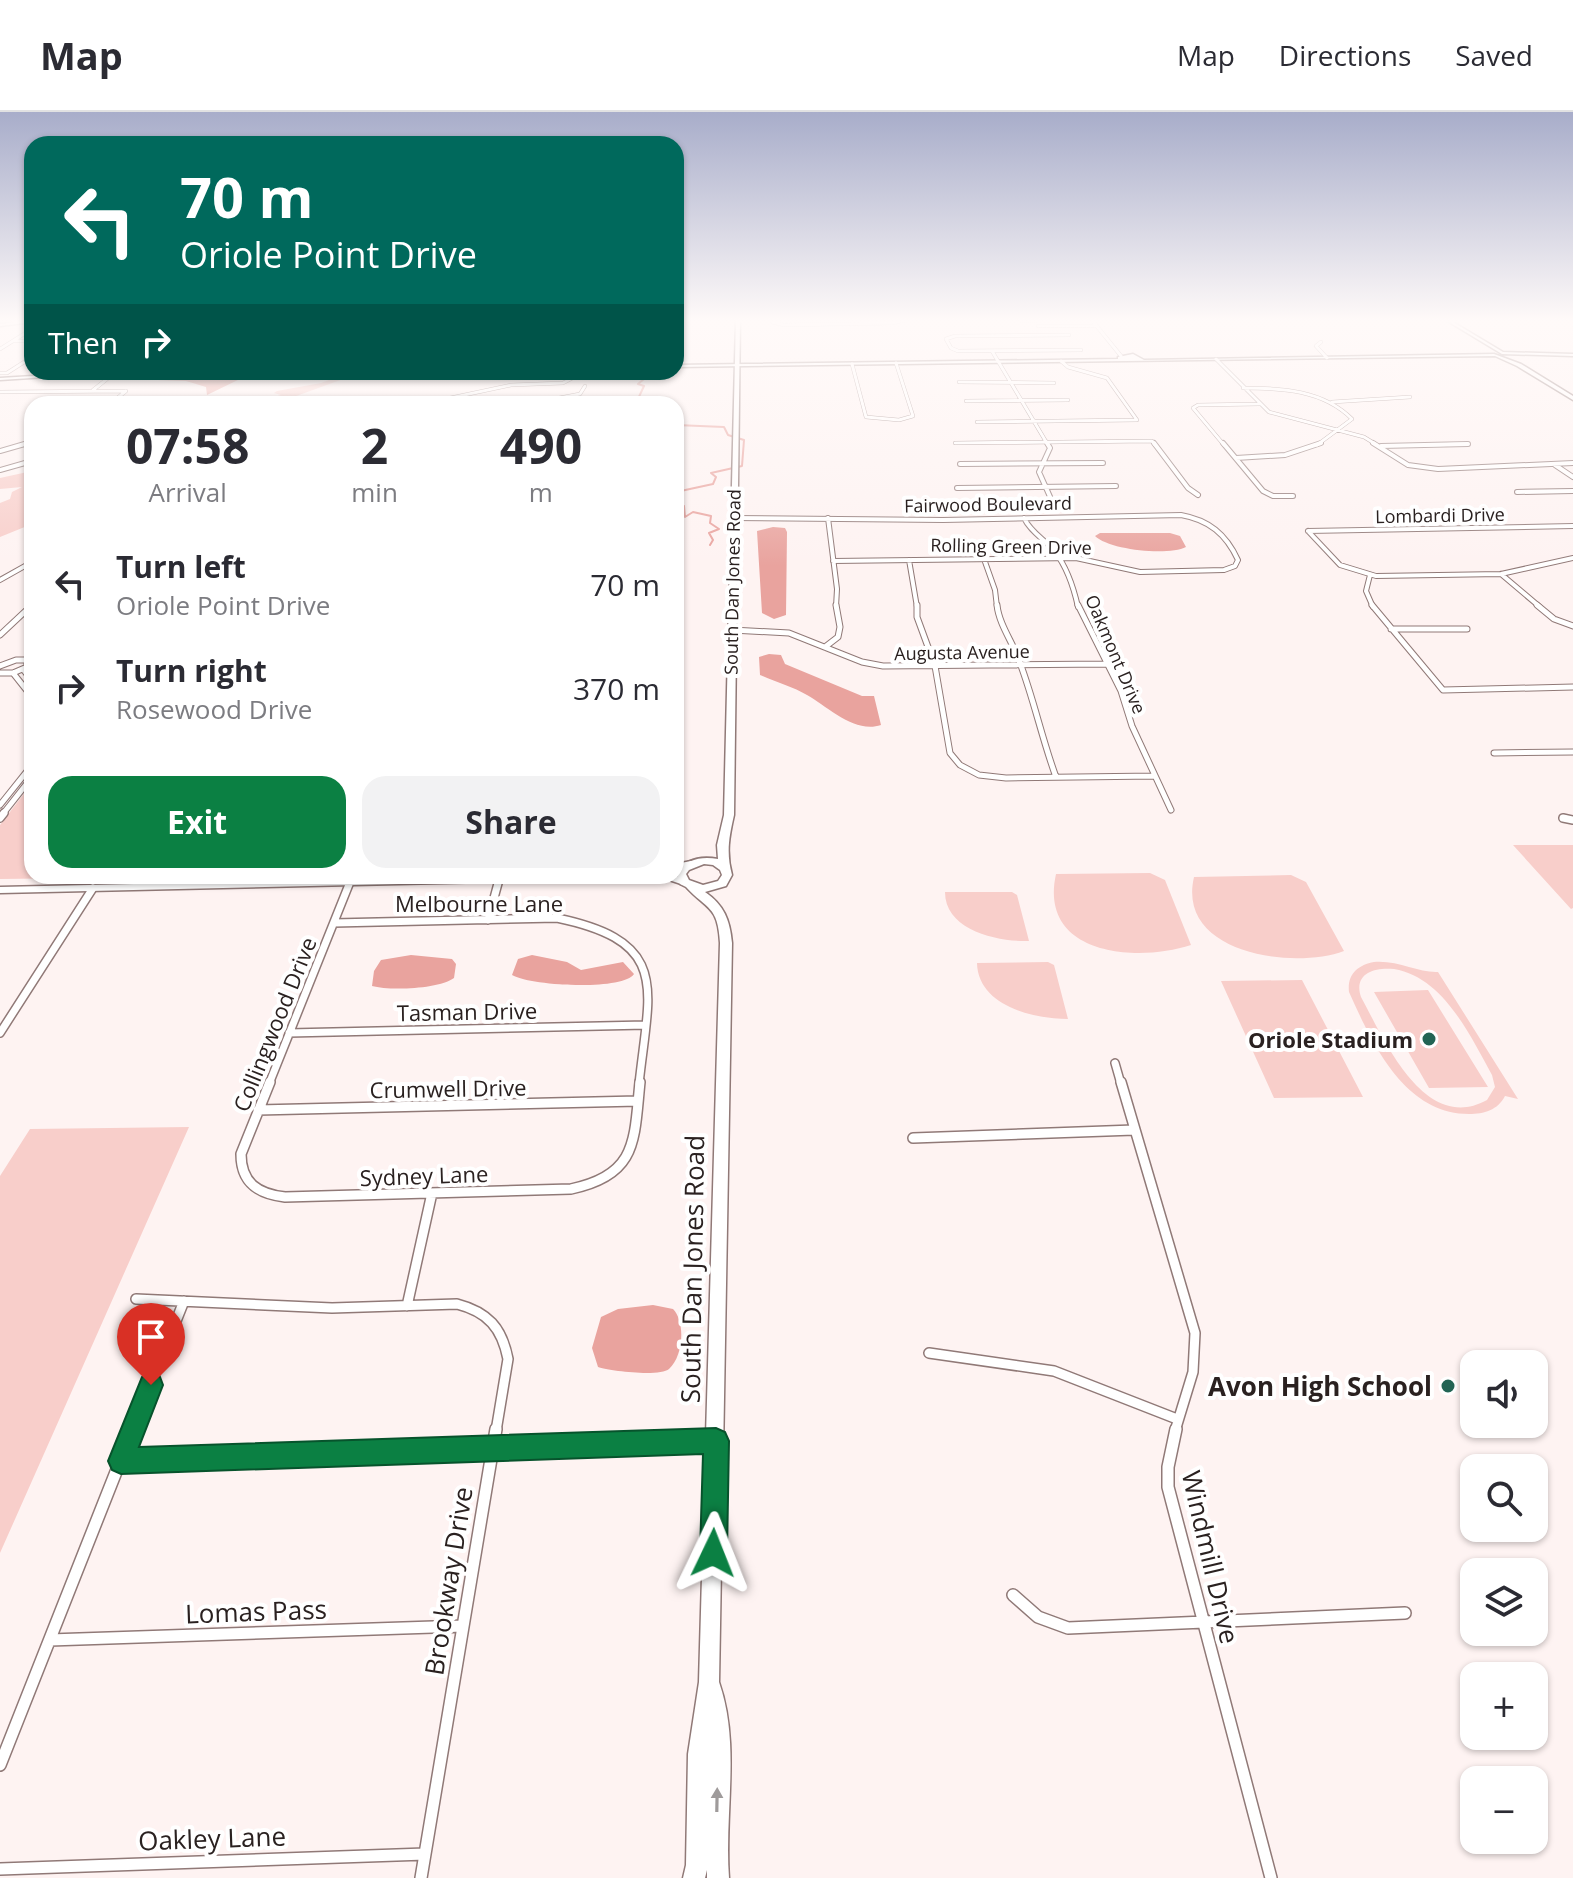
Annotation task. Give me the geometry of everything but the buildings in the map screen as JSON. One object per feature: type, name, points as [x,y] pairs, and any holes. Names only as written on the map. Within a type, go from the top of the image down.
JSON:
[{"type":"main road","name":"South Dan Jones Road","points":[[694,1878],[697,1865],[698,1754],[709,1682],[716,1441],[726,943],[725,924],[718,907],[725,873],[722,845],[729,815],[735,401]]},
{"type":"main road","points":[[684,870],[722,845]]},
{"type":"main road","points":[[687,885],[710,889],[725,873],[713,861],[693,863]]},
{"type":"main road","points":[[684,877],[687,885],[718,907]]},
{"type":"main road","name":"South Dan Jones Road","points":[[709,1682],[716,1696],[718,1878]]},
{"type":"street","points":[[861,401],[864,416],[872,420],[906,420],[913,416],[908,401]]},
{"type":"street","points":[[1023,401],[1050,452],[1039,472],[1051,499]]},
{"type":"street","points":[[977,422],[1137,420],[1124,401]]},
{"type":"street","points":[[1256,401],[1275,415],[1381,446],[1468,444]]},
{"type":"street","points":[[1332,402],[1341,401]]},
{"type":"street","points":[[1236,458],[1301,454],[1352,419],[1332,402]]},
{"type":"street","points":[[1259,404],[1198,405],[1193,408],[1266,493],[1293,496]]},
{"type":"street","points":[[955,443],[1152,441],[1188,488],[1198,495]]},
{"type":"street","points":[[0,451],[24,444]]},
{"type":"street","points":[[1381,446],[1396,459],[1411,466],[1438,469],[1573,463]]},
{"type":"street","points":[[0,470],[24,463]]},
{"type":"street","points":[[960,464],[1103,463]]},
{"type":"street","points":[[1555,465],[1573,477]]},
{"type":"street","points":[[957,488],[1116,486]]},
{"type":"street","points":[[1517,492],[1573,491]]},
{"type":"street","name":"Fairwood Boulevard","points":[[733,519],[1175,514],[1201,519],[1215,526],[1236,554],[1238,562],[1235,566]]},
{"type":"street","points":[[825,647],[840,632],[835,613],[837,589],[828,518]]},
{"type":"street","name":"Oakmont Drive","points":[[1024,518],[1059,558],[1075,592],[1080,614],[1109,664],[1171,810]]},
{"type":"street","name":"Lombardi Drive","points":[[1370,575],[1340,565],[1308,531],[1573,526]]},
{"type":"street","points":[[1573,558],[1501,574],[1370,575],[1368,597],[1443,690],[1573,687]]},
{"type":"street","points":[[984,559],[995,590],[998,615],[1022,665],[1056,777]]},
{"type":"street","name":"Rolling Green Drive","points":[[833,561],[1090,559],[1147,572],[1213,572],[1235,566]]},
{"type":"street","points":[[909,560],[916,590],[917,617],[935,666],[950,753],[968,770],[993,777],[1155,776]]},
{"type":"street","points":[[0,580],[24,566]]},
{"type":"street","points":[[1501,574],[1554,619],[1573,626]]},
{"type":"street","points":[[0,635],[24,612]]},
{"type":"street","points":[[1391,629],[1467,629]]},
{"type":"street","name":"Augusta Avenue","points":[[732,631],[775,631],[875,665],[1109,664]]},
{"type":"street","points":[[2,655],[10,661]]},
{"type":"street","points":[[0,666],[10,661],[24,661]]},
{"type":"street","points":[[0,673],[23,669]]},
{"type":"street","points":[[13,673],[24,687]]},
{"type":"street","points":[[1494,753],[1573,752]]},
{"type":"street","points":[[0,805],[24,776]]},
{"type":"street","points":[[17,785],[24,784]]},
{"type":"street","points":[[0,818],[24,790]]},
{"type":"street","points":[[1563,818],[1573,820]]},
{"type":"street","points":[[684,865],[693,863]]},
{"type":"street","points":[[0,890],[264,884]]},
{"type":"street","name":"Collingwood Drive","points":[[245,1181],[240,1168],[241,1154],[349,884]]},
{"type":"street","points":[[488,920],[497,884]]},
{"type":"street","points":[[0,1033],[93,888]]},
{"type":"street","name":"Melbourne Lane","points":[[334,923],[572,920],[599,928],[621,940],[638,957],[647,974],[646,1025]]},
{"type":"street","points":[[638,1101],[646,1025]]},
{"type":"street","name":"Tasman Drive","points":[[289,1033],[646,1025]]},
{"type":"street","name":"Windmill Drive","points":[[1115,1063],[1195,1333],[1197,1359],[1167,1458],[1168,1487],[1271,1878]]},
{"type":"street","name":"Crumwell Drive","points":[[258,1110],[638,1101]]},
{"type":"street","name":"Sydney Lane","points":[[245,1181],[268,1196],[285,1197],[590,1186],[608,1178],[625,1162],[632,1150],[638,1101]]},
{"type":"street","points":[[913,1138],[1134,1130]]},
{"type":"street","points":[[407,1306],[432,1193]]},
{"type":"street","name":"Brookway Drive","points":[[136,1299],[332,1308],[447,1304],[473,1307],[499,1327],[508,1359],[421,1878]]},
{"type":"street","points":[[0,1765],[184,1301]]},
{"type":"street","points":[[929,1353],[1054,1371],[1177,1419]]},
{"type":"street","points":[[121,1461],[716,1441]]},
{"type":"street","points":[[1013,1595],[1036,1618],[1050,1625],[1068,1628],[1405,1613]]},
{"type":"street","name":"Lomas Pass","points":[[50,1640],[463,1626]]},
{"type":"street","name":"Oakley Lane","points":[[0,1869],[425,1854]]},
{"type":"shaded area","points":[[24,473],[24,527],[0,537],[0,503],[10,499],[12,492],[22,487],[0,489],[0,478]]},
{"type":"shaded area","points":[[785,528],[787,532],[786,615],[774,619],[762,613],[757,531]]},
{"type":"shaded area","points":[[1100,533],[1170,533],[1180,536],[1186,547],[1166,551],[1125,548],[1095,536]]},
{"type":"shaded area","points":[[781,655],[785,664],[862,696],[874,696],[881,725],[871,727],[852,723],[802,692],[760,675],[759,657]]},
{"type":"shaded area","points":[[24,794],[24,879],[0,879],[0,825]]},
{"type":"shaded area","points":[[1513,845],[1573,845],[1573,908],[1571,909]]},
{"type":"shaded area","points":[[1150,873],[1165,880],[1191,945],[1144,953],[1119,952],[1096,947],[1076,937],[1062,922],[1054,901],[1056,874]]},
{"type":"shaded area","points":[[1291,875],[1306,882],[1344,951],[1297,958],[1243,950],[1220,939],[1203,924],[1193,903],[1194,877]]},
{"type":"shaded area","points":[[945,892],[1012,892],[1017,895],[1029,941],[989,936],[964,925],[947,905]]},
{"type":"shaded area","points":[[411,955],[452,959],[456,964],[454,978],[437,985],[414,988],[372,986],[374,971],[381,960]]},
{"type":"shaded area","points":[[532,955],[567,962],[581,970],[623,962],[634,974],[613,983],[595,985],[537,982],[512,975],[518,959]]},
{"type":"shaded area","points":[[1048,962],[1054,965],[1068,1019],[1025,1013],[997,1000],[980,978],[977,963]]},
{"type":"shaded area","points":[[1368,963],[1391,963],[1438,972],[1518,1099],[1505,1096],[1499,1105],[1490,1110],[1469,1114],[1446,1111],[1426,1102],[1409,1089],[1380,1053],[1349,992],[1352,975]],"holes":[[[1380,969],[1411,974],[1441,996],[1464,1026],[1492,1075],[1495,1087],[1487,1100],[1464,1107],[1444,1104],[1425,1093],[1409,1077],[1381,1035],[1361,997],[1360,982],[1367,973]]]},
{"type":"shaded area","points":[[1302,980],[1363,1097],[1274,1098],[1221,981]]},
{"type":"shaded area","name":"Oriole Stadium","points":[[1428,990],[1488,1087],[1429,1088],[1374,992]]},
{"type":"shaded area","points":[[189,1127],[0,1553],[0,1176],[30,1129]]},
{"type":"shaded area","points":[[653,1305],[673,1309],[680,1322],[680,1348],[674,1364],[664,1371],[645,1373],[598,1367],[592,1348],[601,1317],[618,1309]]},
{"type":"waterway","points":[[684,425],[724,427],[728,435],[744,440],[742,466],[711,473],[716,477],[713,484],[684,490]]},
{"type":"waterway","points":[[684,506],[685,517],[693,512],[711,516],[710,523],[719,529],[709,533],[713,540],[710,545]]},
{"type":"place","name":"Oriole Stadium","points":[[1429,1039]]},
{"type":"place","name":"Avon High School","points":[[1448,1386]]},
{"type":"route","points":[[151,1385],[121,1461],[716,1441],[713,1553]]}]
